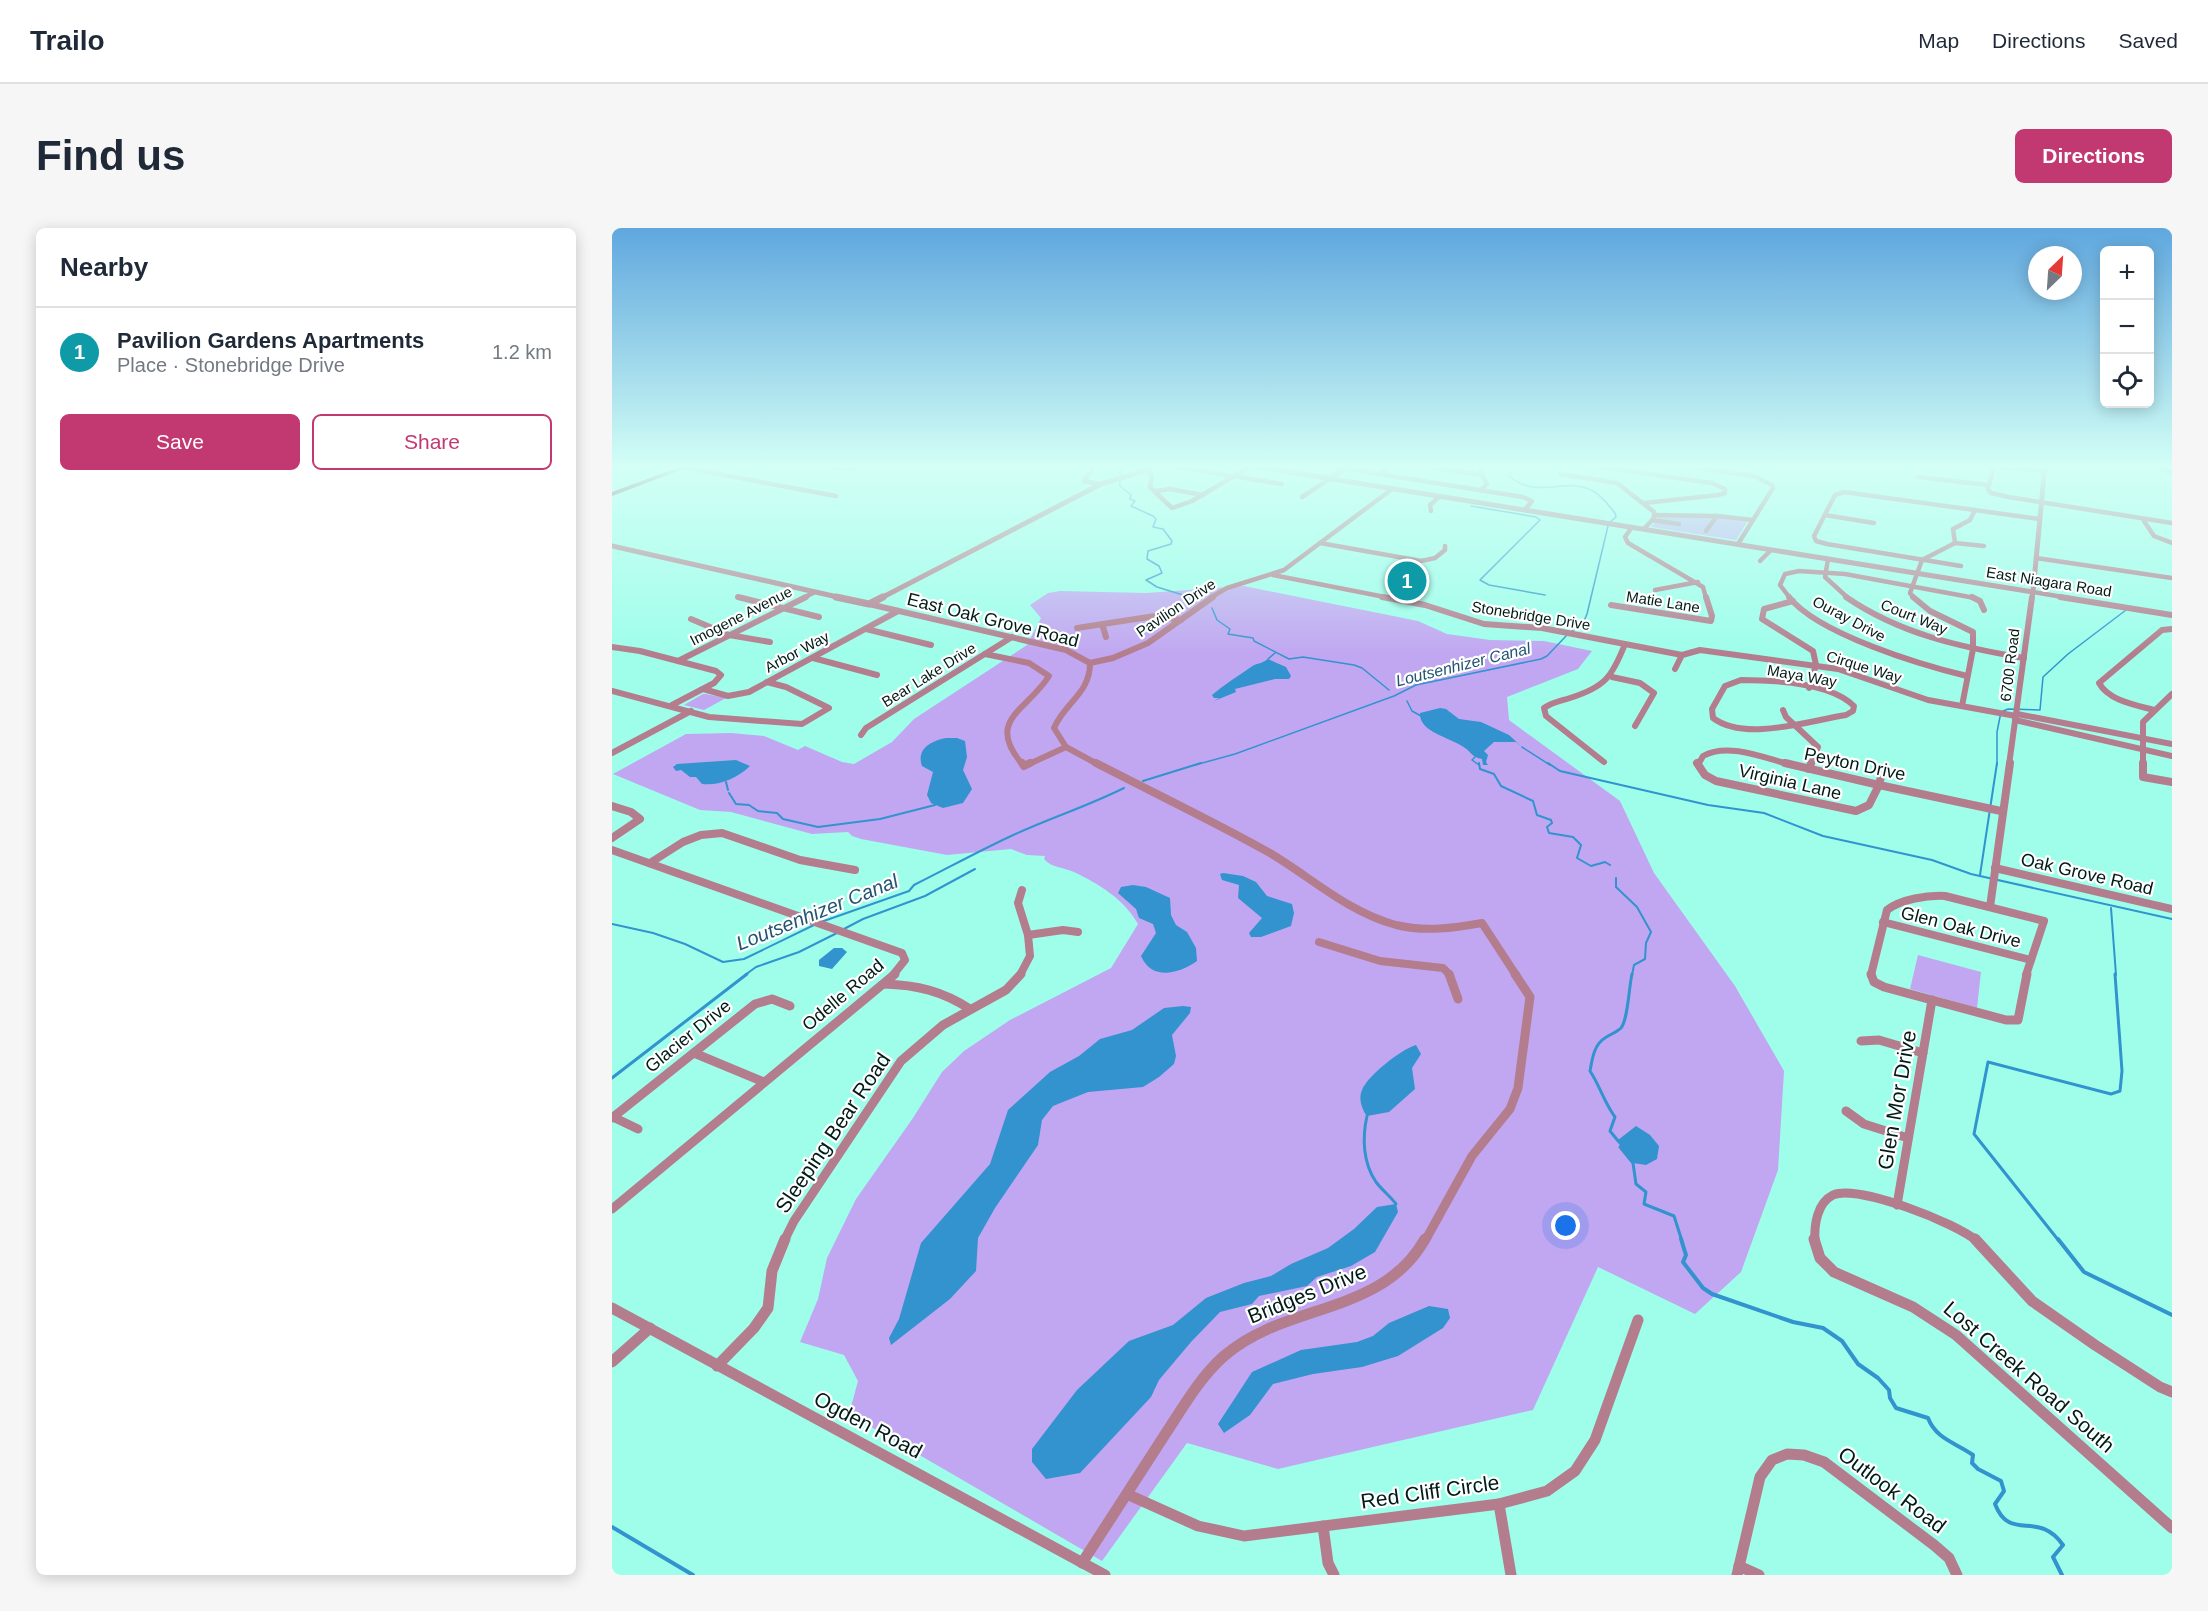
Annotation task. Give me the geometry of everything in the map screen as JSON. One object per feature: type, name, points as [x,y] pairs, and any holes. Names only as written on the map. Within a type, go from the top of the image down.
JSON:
[{"type":"street","points":[[869,604],[1016,528]]},
{"type":"street","name":"Pavilion Drive","points":[[1090,663],[1113,658],[1148,643],[1227,588],[1273,575],[1293,564],[1340,528]]},
{"type":"street","points":[[1631,528],[1625,537],[1628,543],[1698,582]]},
{"type":"street","name":"East Niagara Road","points":[[1637,528],[2172,615]]},
{"type":"street","points":[[1738,544],[1748,528]]},
{"type":"street","points":[[1818,528],[1814,536],[1816,541],[1827,544],[1961,566]]},
{"type":"street","points":[[1955,528],[1953,529],[1955,543]]},
{"type":"street","name":"6700 Road","points":[[1990,907],[2001,811],[2033,592],[2039,528]]},
{"type":"street","points":[[2146,528],[2151,536],[2172,543]]},
{"type":"street","points":[[1320,543],[1421,561],[1435,558],[1445,550],[1445,546]]},
{"type":"street","points":[[1962,706],[1973,649],[1973,632],[1923,607],[1914,600],[1910,593],[1922,560],[1955,543],[1984,546]]},
{"type":"street","name":"East Oak Grove Road","points":[[614,545],[1066,650],[1090,663],[1092,676],[1085,689],[1057,717],[1054,728],[1066,747]]},
{"type":"street","points":[[1760,561],[1771,550]]},
{"type":"street","points":[[2036,558],[2172,578]]},
{"type":"street","points":[[1828,559],[1825,573],[1972,596],[1983,604],[1984,610]]},
{"type":"street","name":"Ouray Drive","points":[[1825,573],[1798,570],[1785,574],[1780,585],[1784,594],[1793,602],[1822,621],[1878,648],[1939,670],[1967,676]]},
{"type":"street","name":"Court Way","points":[[1825,573],[1829,582],[1868,611],[1926,637],[1973,649],[2024,658]]},
{"type":"street","name":"Stonebridge Drive","points":[[1273,575],[1425,605],[1484,624],[1542,628],[1682,655]]},
{"type":"street","points":[[1655,590],[1698,582]]},
{"type":"street","name":"Matie Lane","points":[[1611,605],[1711,621],[1712,616],[1705,592],[1698,582]]},
{"type":"street","name":"Imogene Avenue","points":[[678,661],[815,592]]},
{"type":"street","points":[[738,597],[819,616]]},
{"type":"street","points":[[1793,602],[1764,609],[1762,619],[1813,651],[1816,665],[1809,687]]},
{"type":"street","name":"Arbor Way","points":[[703,689],[728,696],[749,692],[898,611]]},
{"type":"street","points":[[1077,628],[1155,616],[1181,620]]},
{"type":"street","points":[[691,620],[729,634],[770,642]]},
{"type":"street","points":[[1102,624],[1106,636]]},
{"type":"street","points":[[866,629],[931,645]]},
{"type":"street","points":[[2154,710],[2107,694],[2100,688],[2099,683],[2162,630],[2172,629]]},
{"type":"street","name":"Bear Lake Drive","points":[[861,735],[866,728],[1012,637]]},
{"type":"street","points":[[1604,762],[1546,716],[1544,708],[1552,703],[1589,692],[1612,677],[1625,644]]},
{"type":"street","points":[[612,647],[678,661],[716,671],[721,675],[714,683],[672,705]]},
{"type":"street","name":"Cirque Way","points":[[1682,655],[1700,650],[1838,669],[1928,700],[2064,726]]},
{"type":"street","points":[[985,654],[1036,666],[1045,670],[1049,676],[1046,683],[1021,704],[1009,725],[1007,738],[1009,747],[1024,766],[1066,747]]},
{"type":"street","points":[[1675,669],[1682,655]]},
{"type":"street","points":[[813,658],[877,675]]},
{"type":"street","points":[[1612,677],[1648,686],[1654,693],[1635,726]]},
{"type":"street","name":"Maya Way","points":[[1741,680],[1768,680],[1809,687],[1839,694],[1851,699],[1854,705],[1853,711],[1846,715],[1795,724],[1766,730],[1736,730],[1713,718],[1712,709],[1725,686],[1741,680]]},
{"type":"street","points":[[612,691],[672,705],[709,717],[802,724],[829,708],[786,687],[767,682]]},
{"type":"street","points":[[2172,694],[2143,722],[2143,777],[2172,782]]},
{"type":"street","points":[[1783,710],[1818,747],[1809,769]]},
{"type":"street","points":[[612,753],[691,711]]},
{"type":"street","points":[[2064,726],[2172,744]]},
{"type":"street","points":[[2064,726],[2086,738],[2172,756]]},
{"type":"street","points":[[612,742],[624,746]]},
{"type":"street","name":"Bridges Drive","points":[[1066,747],[1273,856],[1337,898],[1378,919],[1409,928],[1433,930],[1482,923],[1530,997],[1518,1088],[1510,1109],[1472,1156],[1416,1256],[1387,1282],[1361,1296],[1258,1332],[1224,1356],[1197,1386],[1129,1495],[1082,1563]]},
{"type":"street","name":"Peyton Drive","points":[[1702,756],[1720,751],[1731,752],[2001,811]]},
{"type":"street","name":"Virginia Lane","points":[[1702,756],[1697,764],[1699,769],[1716,781],[1843,810],[1856,811],[1872,804],[1878,784]]},
{"type":"street","points":[[1878,784],[1883,768]]},
{"type":"street","points":[[612,806],[631,812],[640,819],[612,838]]},
{"type":"street","points":[[650,863],[683,842],[702,835],[722,833],[800,860],[855,870]]},
{"type":"street","name":"Odelle Road","points":[[612,850],[902,953],[905,960],[901,968],[884,984],[612,1209]]},
{"type":"street","name":"Oak Grove Road","points":[[1995,868],[2172,909]]},
{"type":"street","name":"Sleeping Bear Road","points":[[717,1366],[754,1328],[768,1308],[772,1271],[780,1248],[794,1221],[901,1061],[943,1025],[1006,990],[1020,976],[1030,956],[1028,935],[1018,903],[1022,890]]},
{"type":"street","points":[[1932,895],[1990,907],[2044,921],[2024,981],[2018,1020],[2006,1020],[1884,987],[1874,982],[1871,974],[1883,922],[1887,910],[1893,905],[1932,895]]},
{"type":"street","name":"Glen Oak Drive","points":[[1883,922],[2031,960]]},
{"type":"street","points":[[1028,935],[1063,930],[1078,932]]},
{"type":"street","points":[[1319,942],[1380,961],[1443,968],[1452,979],[1458,999]]},
{"type":"street","points":[[884,984],[916,984],[952,997],[970,1009]]},
{"type":"street","name":"Glacier Drive","points":[[613,1117],[754,1004],[772,999],[790,1006]]},
{"type":"street","name":"Glen Mor Drive","points":[[1897,1205],[1932,1000]]},
{"type":"street","points":[[1861,1041],[1879,1040],[1923,1053]]},
{"type":"street","points":[[694,1053],[764,1082]]},
{"type":"street","points":[[1846,1111],[1864,1124],[1908,1138]]},
{"type":"street","points":[[613,1117],[638,1130]]},
{"type":"street","name":"Lost Creek Road South","points":[[1897,1205],[1844,1192],[1833,1195],[1822,1203],[1816,1221],[1813,1243],[1829,1269],[1916,1309],[1956,1335],[2172,1528]]},
{"type":"street","points":[[1897,1205],[1946,1222],[1966,1232],[2010,1281],[2031,1300],[2160,1387],[2172,1392]]},
{"type":"street","name":"Ogden Road","points":[[612,1308],[1106,1575]]},
{"type":"street","name":"Red Cliff Circle","points":[[1129,1495],[1188,1524],[1217,1534],[1244,1536],[1499,1504],[1547,1491],[1575,1471],[1595,1440],[1638,1320]]},
{"type":"street","points":[[612,1362],[650,1328]]},
{"type":"street","name":"Outlook Road","points":[[1738,1571],[1760,1477],[1767,1462],[1781,1455],[1802,1454],[1824,1462],[1934,1545],[1949,1558],[1957,1575]]},
{"type":"street","points":[[1499,1504],[1511,1575]]},
{"type":"street","points":[[1323,1526],[1328,1563],[1334,1575]]},
{"type":"street","points":[[1738,1571],[1759,1575]]},
{"type":"shaded area","points":[[1657,528],[1743,528],[1736,540]]},
{"type":"shaded area","points":[[1244,586],[1418,621],[1447,634],[1490,640],[1544,641],[1592,651],[1578,669],[1507,697],[1509,720],[1620,801],[1654,873],[1735,986],[1784,1071],[1778,1170],[1741,1272],[1695,1314],[1598,1267],[1533,1410],[1278,1469],[1187,1443],[1102,1561],[849,1414],[858,1381],[844,1355],[800,1342],[818,1299],[827,1258],[856,1199],[942,1072],[964,1051],[1010,1020],[1111,968],[1138,924],[1126,907],[1110,893],[1074,872],[1051,864],[1044,859],[1045,856],[1027,855],[1011,849],[947,855],[861,839],[848,832],[812,834],[731,812],[700,810],[613,774],[686,734],[731,733],[764,736],[798,750],[805,746],[842,762],[854,764],[892,742],[914,719],[1027,645],[1041,618],[1030,605],[1048,593],[1060,591],[1146,593]]},
{"type":"shaded area","points":[[703,694],[726,698],[704,710],[684,705]]},
{"type":"shaded area","points":[[1918,955],[1981,972],[1977,1008],[1910,989]]},
{"type":"water","points":[[1268,659],[1286,667],[1291,676],[1289,679],[1275,679],[1235,689],[1236,692],[1214,701],[1219,698],[1214,698],[1212,695],[1217,691],[1253,666]]},
{"type":"water","points":[[1440,708],[1446,709],[1459,719],[1481,722],[1509,735],[1522,747],[1516,742],[1494,742],[1484,751],[1488,755],[1486,762],[1488,765],[1483,765],[1482,759],[1424,725],[1420,713]]},
{"type":"water","points":[[946,738],[965,741],[967,757],[963,770],[972,789],[963,803],[943,808],[931,803],[927,795],[933,772],[922,766],[921,755],[930,744]]},
{"type":"water","points":[[736,760],[750,766],[740,774],[715,784],[702,784],[696,777],[690,777],[681,770],[676,771],[673,767],[677,764]]},
{"type":"water","points":[[1220,874],[1243,876],[1256,882],[1267,896],[1292,904],[1294,913],[1291,926],[1261,937],[1251,937],[1249,933],[1262,918],[1238,898],[1239,885],[1222,880]]},
{"type":"water","points":[[1133,885],[1146,887],[1170,898],[1171,915],[1176,925],[1187,932],[1196,948],[1197,961],[1190,966],[1166,973],[1152,969],[1146,964],[1141,956],[1156,933],[1153,924],[1139,918],[1136,909],[1118,893],[1121,887]]},
{"type":"water","points":[[834,948],[842,948],[847,952],[832,969],[819,966],[819,960]]},
{"type":"water","points":[[1191,1007],[1190,1013],[1172,1035],[1176,1056],[1174,1064],[1159,1077],[1143,1087],[1088,1092],[1053,1106],[1042,1120],[1038,1145],[995,1208],[978,1238],[976,1271],[950,1299],[891,1345],[889,1338],[899,1319],[921,1243],[990,1164],[1008,1110],[1050,1072],[1079,1056],[1100,1039],[1132,1030],[1164,1008]]},
{"type":"water","points":[[1416,1045],[1421,1054],[1412,1068],[1415,1089],[1389,1112],[1367,1116],[1361,1100],[1365,1084],[1386,1063]]},
{"type":"water","points":[[1636,1126],[1650,1135],[1659,1146],[1657,1159],[1646,1165],[1633,1163],[1621,1150],[1618,1140]]},
{"type":"water","points":[[1396,1204],[1398,1212],[1375,1252],[1351,1266],[1317,1277],[1307,1286],[1259,1296],[1252,1304],[1220,1312],[1159,1380],[1151,1397],[1080,1473],[1046,1479],[1032,1462],[1032,1449],[1077,1390],[1129,1341],[1173,1325],[1206,1298],[1244,1283],[1271,1276],[1291,1264],[1328,1248],[1354,1229],[1377,1207]]},
{"type":"water","points":[[1429,1306],[1448,1309],[1450,1318],[1443,1328],[1398,1356],[1362,1367],[1313,1374],[1273,1384],[1250,1415],[1224,1433],[1218,1424],[1252,1372],[1301,1350],[1357,1342],[1373,1336],[1389,1323]]},
{"type":"waterway","points":[[1157,528],[1163,529],[1172,541],[1171,544],[1148,551],[1147,559],[1159,566],[1162,573],[1146,580],[1157,587],[1183,595],[1185,602],[1189,603]]},
{"type":"waterway","points":[[1532,528],[1480,580],[1489,585],[1545,595]]},
{"type":"waterway","name":"Loutsenhizer Canal","points":[[1571,632],[1584,621],[1587,614],[1608,528]]},
{"type":"waterway","points":[[1212,608],[1217,620],[1230,629],[1228,634],[1253,638],[1254,641],[1289,659],[1303,657],[1354,665],[1362,668],[1389,690]]},
{"type":"waterway","points":[[1997,763],[1997,732],[2001,712],[2008,709],[2040,710],[2043,677],[2068,654],[2126,610]]},
{"type":"waterway","name":"Loutsenhizer Canal","points":[[1195,765],[1235,754],[1394,696],[1416,685],[1541,659],[1547,656],[1567,635]]},
{"type":"waterway","points":[[1268,659],[1275,653]]},
{"type":"waterway","points":[[1407,701],[1412,711],[1421,716]]},
{"type":"waterway","points":[[1522,747],[1550,765]]},
{"type":"waterway","points":[[1476,756],[1472,760],[1479,765]]},
{"type":"waterway","name":"Loutsenhizer Canal","points":[[1143,781],[1201,763]]},
{"type":"waterway","points":[[1479,763],[1480,769],[1494,774],[1501,786],[1533,801],[1537,815],[1551,820],[1552,823],[1547,827],[1549,833],[1573,837],[1581,845],[1577,858],[1591,866],[1605,862],[1610,865]]},
{"type":"waterway","points":[[1548,763],[1560,771],[1708,805],[1764,813],[1823,836],[1932,860],[1971,874],[2172,919]]},
{"type":"waterway","points":[[1980,875],[1997,763]]},
{"type":"waterway","points":[[726,782],[728,790]]},
{"type":"waterway","name":"Loutsenhizer Canal","points":[[821,922],[909,891],[914,885],[997,843],[1124,788]]},
{"type":"waterway","points":[[729,793],[736,804],[749,805],[758,811],[777,813],[783,819],[818,827],[880,819],[935,805]]},
{"type":"waterway","points":[[842,930],[863,919],[925,896],[975,869]]},
{"type":"waterway","points":[[1616,878],[1616,887],[1637,907],[1651,932],[1646,943],[1645,959],[1634,965],[1632,975]]},
{"type":"waterway","points":[[2111,908],[2116,975]]},
{"type":"waterway","name":"Loutsenhizer Canal","points":[[612,924],[653,933],[685,944],[723,962],[744,959],[816,924]]},
{"type":"waterway","points":[[745,975],[756,967],[799,952],[837,933]]},
{"type":"waterway","points":[[612,1078],[747,974]]},
{"type":"waterway","points":[[1619,1142],[1610,1131],[1615,1117],[1590,1071],[1598,1044],[1621,1028],[1623,1024],[1632,974]]},
{"type":"waterway","points":[[2059,1241],[1974,1134],[1988,1062],[2111,1094],[2120,1091],[2122,1071],[2115,974]]},
{"type":"waterway","points":[[1367,1116],[1364,1142],[1368,1167],[1376,1182],[1396,1204]]},
{"type":"waterway","points":[[1620,1147],[1633,1163],[1636,1184],[1646,1192],[1644,1204],[1674,1216],[1682,1241]]},
{"type":"waterway","points":[[1681,1239],[1686,1255],[1683,1262],[1703,1288],[1712,1294],[1793,1322],[1823,1328],[1842,1341],[1858,1364],[1878,1378],[1889,1390],[1890,1398],[1896,1408],[1928,1418],[1941,1436],[1973,1455],[1972,1463],[1978,1469],[2001,1481],[2004,1491],[1995,1504],[2001,1515],[2008,1522],[2017,1525],[2044,1529],[2054,1535],[2063,1545],[2053,1557],[2062,1575]]},
{"type":"waterway","points":[[2058,1239],[2084,1272],[2172,1315]]},
{"type":"waterway","points":[[612,1527],[693,1575]]},
{"type":"place","name":"Pavilion Gardens Apartments","points":[[1407,581]]}]
